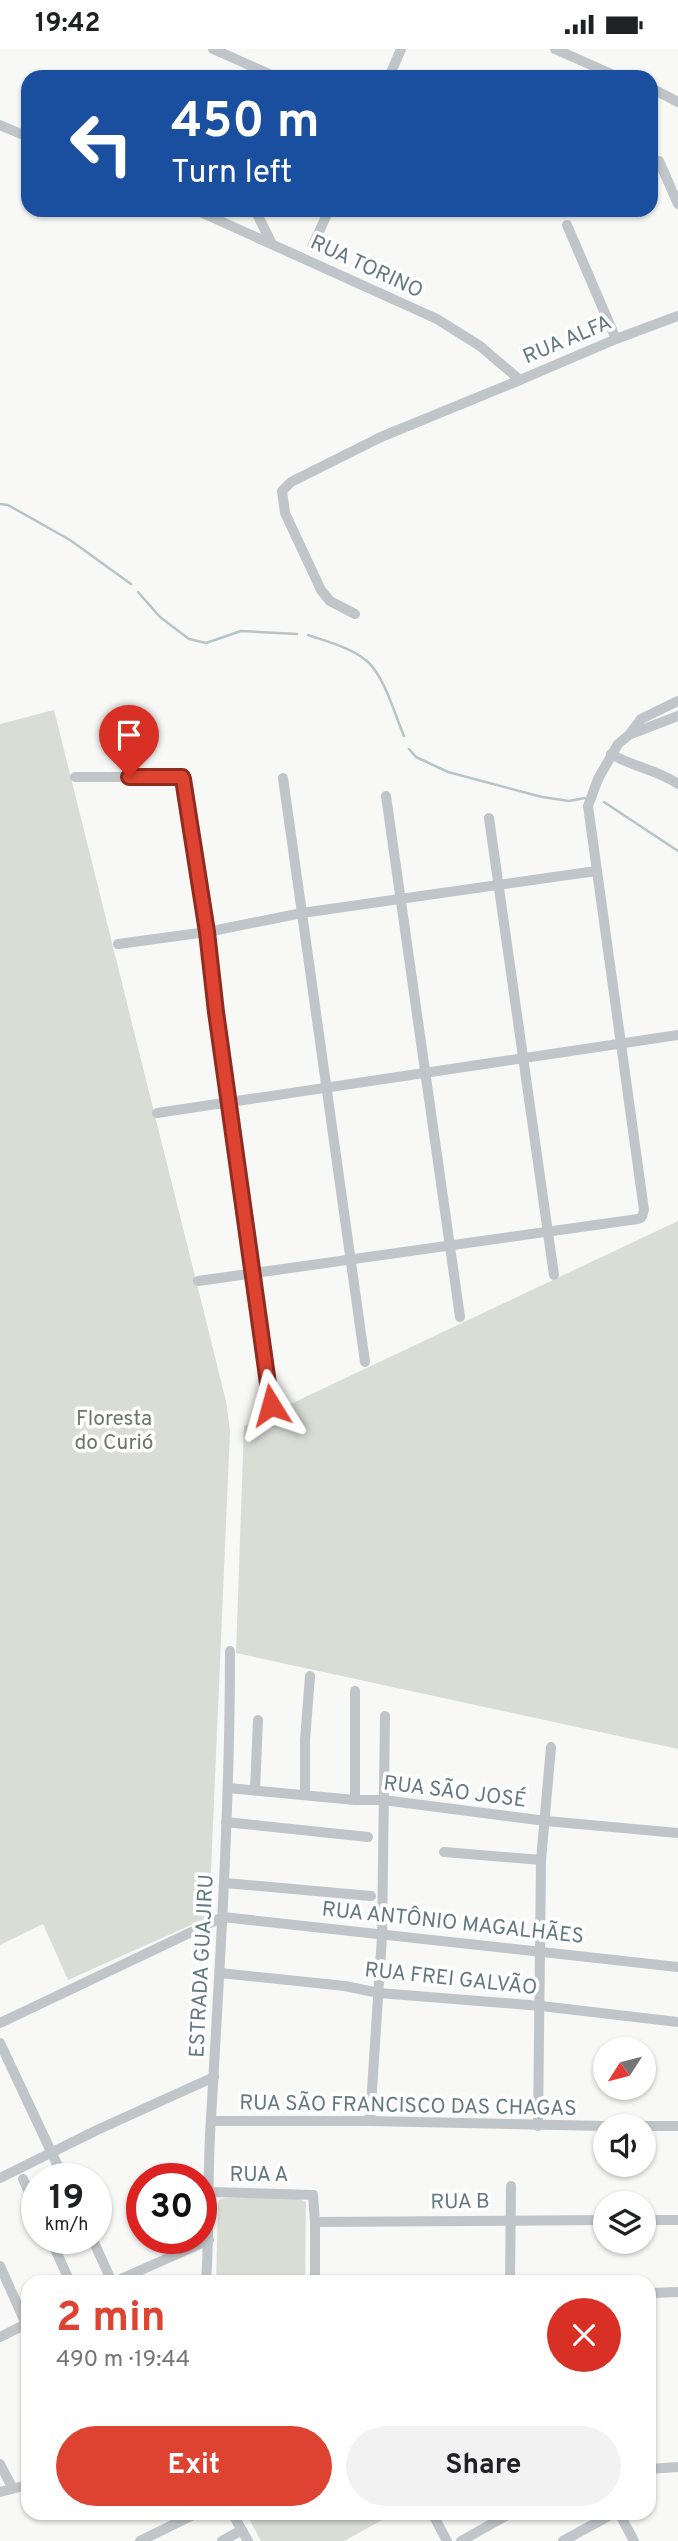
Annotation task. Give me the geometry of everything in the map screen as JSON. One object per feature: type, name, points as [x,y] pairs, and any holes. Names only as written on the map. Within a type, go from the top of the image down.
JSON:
[{"type":"street","points":[[213,49],[260,70]]},
{"type":"street","points":[[392,70],[401,49]]},
{"type":"street","points":[[555,49],[602,70]]},
{"type":"street","points":[[658,91],[678,102]]},
{"type":"street","points":[[0,125],[21,134]]},
{"type":"street","points":[[659,161],[678,204]]},
{"type":"street","name":"RUA TORINO","points":[[212,217],[437,319],[480,346]]},
{"type":"street","points":[[258,217],[271,242]]},
{"type":"street","points":[[313,247],[326,217]]},
{"type":"street","points":[[567,225],[616,339]]},
{"type":"street","name":"RUA ALFA","points":[[480,346],[512,370],[520,380],[678,316]]},
{"type":"street","points":[[355,614],[330,601],[321,590],[285,513],[282,491],[291,482],[381,437],[520,380]]},
{"type":"street","points":[[198,1281],[638,1219],[643,1214],[588,806],[598,779],[618,744],[641,719],[678,702]]},
{"type":"street","points":[[629,735],[678,716]]},
{"type":"street","points":[[611,754],[666,776],[678,784]]},
{"type":"street","points":[[75,777],[182,777],[207,932],[271,1405]]},
{"type":"street","points":[[284,778],[365,1362]]},
{"type":"street","points":[[386,796],[460,1317]]},
{"type":"street","points":[[489,818],[554,1275]]},
{"type":"street","points":[[118,944],[207,932],[302,913],[596,871]]},
{"type":"street","points":[[157,1113],[678,1035]]},
{"type":"street","name":"ESTRADA GUAJIRU","points":[[210,2163],[225,1883],[230,1651]]},
{"type":"street","points":[[305,1795],[305,1740],[310,1676]]},
{"type":"street","points":[[355,1691],[355,1800]]},
{"type":"street","points":[[370,2121],[382,1936],[385,1716]]},
{"type":"street","points":[[255,1790],[258,1720]]},
{"type":"street","points":[[538,2126],[541,1860],[551,1747]]},
{"type":"street","name":"RUA SÃO JOSÉ","points":[[228,1788],[355,1800],[383,1800],[546,1821],[678,1833]]},
{"type":"street","points":[[226,1822],[368,1837]]},
{"type":"street","points":[[444,1852],[541,1860]]},
{"type":"street","points":[[225,1883],[370,1896]]},
{"type":"street","points":[[0,2023],[223,1917]]},
{"type":"street","name":"RUA ANTÔNIO MAGALHÃES","points":[[223,1917],[678,1967]]},
{"type":"street","name":"RUA FREI GALVÃO","points":[[220,1973],[345,1986],[379,1993],[678,2022]]},
{"type":"street","points":[[0,2043],[57,2163]]},
{"type":"street","points":[[0,2178],[214,2077]]},
{"type":"street","name":"RUA SÃO FRANCISCO DAS CHAGAS","points":[[211,2121],[593,2126]]},
{"type":"street","points":[[656,2126],[678,2126]]},
{"type":"street","points":[[510,2275],[511,2186]]},
{"type":"street","name":"RUA A","points":[[217,2192],[308,2193],[314,2197],[315,2222]]},
{"type":"street","name":"RUA B","points":[[315,2222],[593,2220]]},
{"type":"street","points":[[656,2220],[678,2220]]},
{"type":"street","points":[[315,2222],[315,2275]]},
{"type":"street","points":[[57,2254],[67,2275]]},
{"type":"street","points":[[100,2254],[110,2275]]},
{"type":"street","points":[[129,2275],[177,2254]]},
{"type":"street","name":"ESTRADA GUAJIRU","points":[[206,2275],[208,2254]]},
{"type":"street","points":[[0,2266],[21,2311]]},
{"type":"street","points":[[656,2293],[678,2292]]},
{"type":"street","points":[[0,2337],[21,2327]]},
{"type":"street","points":[[0,2464],[12,2487]]},
{"type":"street","points":[[656,2469],[678,2467]]},
{"type":"street","points":[[0,2492],[21,2486]]},
{"type":"street","points":[[140,2541],[183,2520]]},
{"type":"street","points":[[236,2520],[248,2541]]},
{"type":"street","points":[[436,2520],[447,2541]]},
{"type":"street","points":[[461,2541],[498,2520]]},
{"type":"street","points":[[563,2541],[603,2520]]},
{"type":"street","points":[[620,2520],[634,2541]]},
{"type":"street","points":[[222,2541],[242,2530]]},
{"type":"green space","name":"Floresta do Curió","points":[[54,710],[226,1401],[230,1431],[209,1917],[68,1980],[43,1924],[0,1945],[0,724]]},
{"type":"green space","points":[[678,1221],[678,1749],[236,1653],[244,1426]]},
{"type":"green space","points":[[224,2198],[297,2198],[306,2202],[305,2275],[216,2275],[219,2200]]},
{"type":"green space","points":[[250,2520],[382,2520],[344,2541],[261,2541]]},
{"type":"waterway","points":[[0,504],[8,505],[70,540],[131,584]]},
{"type":"waterway","points":[[138,592],[160,617],[189,639],[206,643],[241,631],[297,634]]},
{"type":"waterway","points":[[308,635],[348,649],[368,662],[384,687],[404,736]]},
{"type":"waterway","points":[[409,749],[416,757],[448,772],[542,797],[569,801],[585,798]]},
{"type":"waterway","points":[[604,802],[678,851]]},
{"type":"route","points":[[129,777],[183,779],[207,932],[271,1405]]}]
